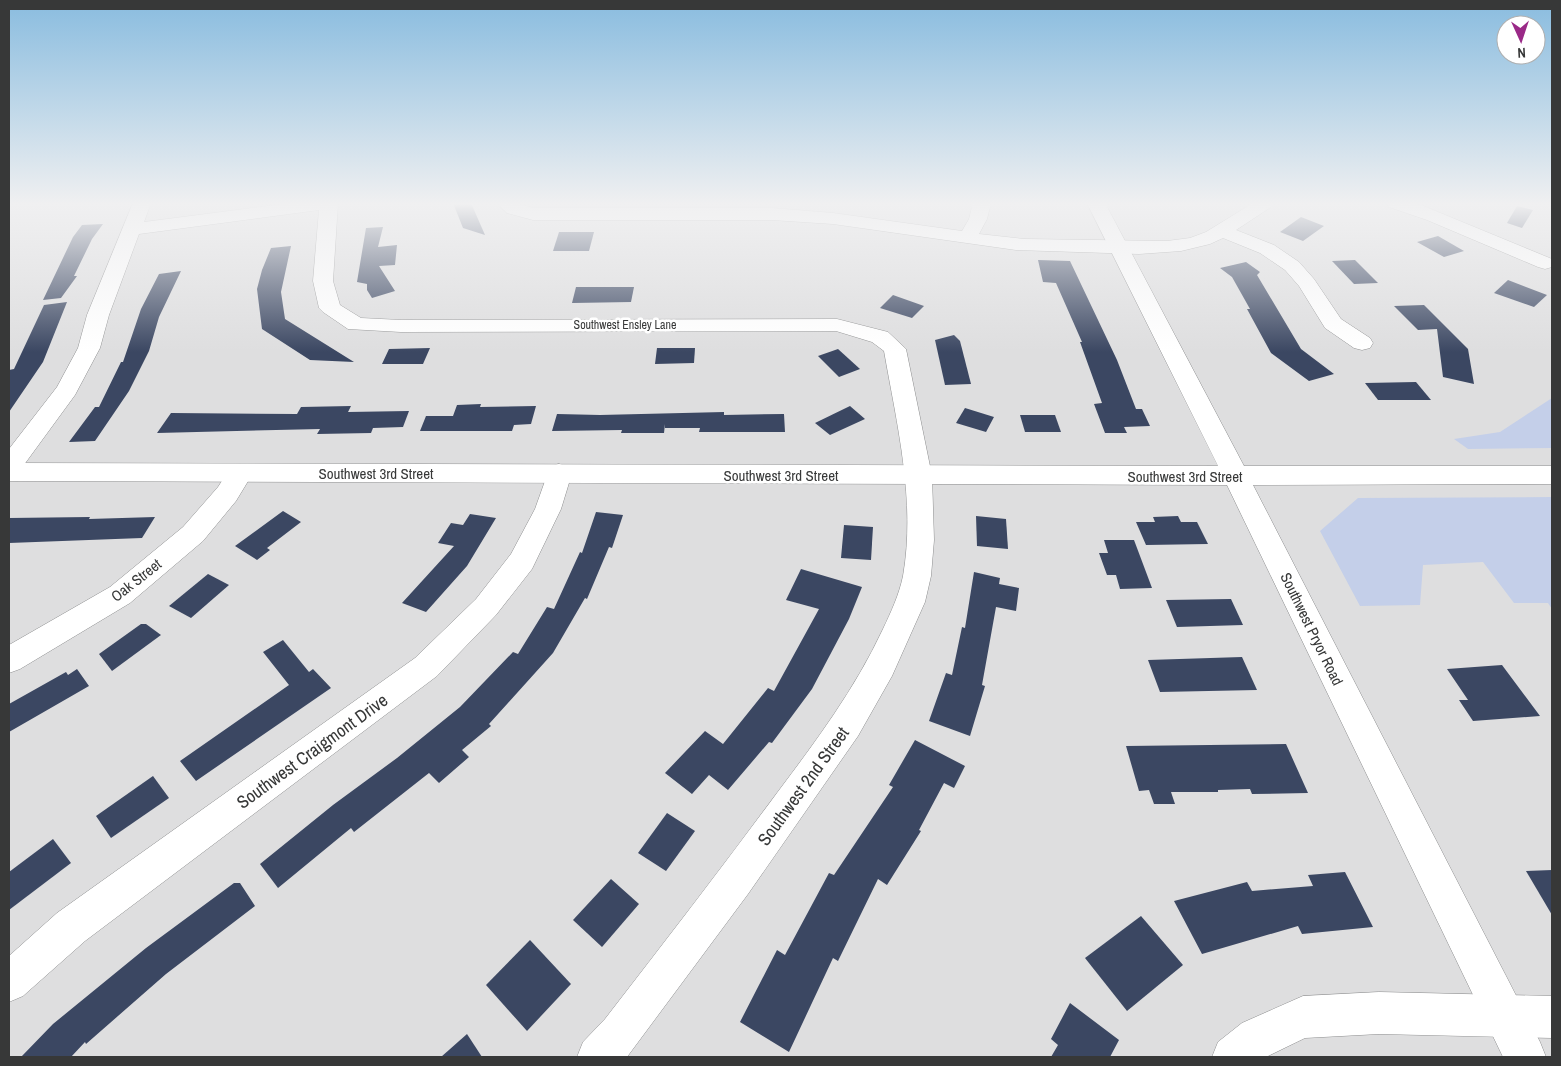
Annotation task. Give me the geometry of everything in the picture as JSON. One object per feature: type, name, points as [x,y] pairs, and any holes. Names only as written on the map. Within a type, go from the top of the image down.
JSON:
[{"type":"street","points":[[9,467],[67,390],[84,356],[122,253]]},
{"type":"street","name":"Southwest Ensley Lane","points":[[325,253],[323,281],[330,308],[356,324],[401,326],[837,325],[880,337],[896,348],[919,476]]},
{"type":"street","name":"Southwest Pryor Road","points":[[1120,253],[1236,476],[1525,1057]]},
{"type":"street","points":[[1273,253],[1292,266],[1307,282],[1333,323],[1362,343]]},
{"type":"street","points":[[1515,253],[1545,263]]},
{"type":"street","name":"Southwest 3rd Street","points":[[9,472],[919,476],[1552,475]]},
{"type":"street","name":"Oak Street","points":[[9,660],[120,595],[194,534],[227,494],[240,473]]},
{"type":"street","name":"Southwest Craigmont Drive","points":[[9,982],[79,922],[426,667],[486,607],[522,561],[548,510],[559,473]]},
{"type":"street","name":"Southwest 2nd Street","points":[[598,1057],[620,1034],[735,882],[846,726],[868,691],[910,602],[917,576],[920,540],[919,476]]},
{"type":"street","points":[[1234,1057],[1257,1038],[1303,1016],[1378,1012],[1552,1017]]},
{"type":"shaded area","points":[[1552,398],[1552,448],[1468,449],[1454,439],[1500,432]]},
{"type":"shaded area","points":[[1552,497],[1552,609],[1548,603],[1514,603],[1483,562],[1423,565],[1420,605],[1360,606],[1320,531],[1358,498]]},
{"type":"building","points":[[66,253],[85,253],[74,276],[77,276],[61,298],[43,300]]},
{"type":"building","points":[[269,253],[290,253],[281,292],[285,319],[354,362],[310,360],[262,329],[257,289]]},
{"type":"building","points":[[362,253],[396,253],[395,265],[379,266],[395,291],[372,298],[367,290],[367,284],[357,282]]},
{"type":"building","points":[[1436,253],[1458,253],[1444,257]]},
{"type":"building","points":[[1038,260],[1070,261],[1117,360],[1136,409],[1142,409],[1150,426],[1124,427],[1127,433],[1105,433],[1094,404],[1102,403],[1080,342],[1082,342],[1056,283],[1043,282]]},
{"type":"building","points":[[1355,260],[1378,283],[1354,284],[1332,261]]},
{"type":"building","points":[[1246,262],[1260,272],[1257,275],[1301,349],[1334,374],[1309,381],[1271,353],[1232,277],[1220,268]]},
{"type":"building","points":[[181,271],[159,317],[149,351],[129,391],[95,441],[69,442],[95,407],[99,407],[121,362],[123,362],[141,309],[159,274]]},
{"type":"building","points":[[1508,280],[1547,295],[1534,307],[1494,293]]},
{"type":"building","points":[[576,287],[634,287],[631,302],[572,303]]},
{"type":"building","points":[[893,295],[924,306],[912,318],[880,308]]},
{"type":"building","points":[[67,302],[43,362],[9,412],[9,370],[14,369],[44,305]]},
{"type":"building","points":[[1424,305],[1468,349],[1474,384],[1443,377],[1437,329],[1418,330],[1394,306]]},
{"type":"building","points":[[954,335],[960,341],[971,384],[945,385],[935,340]]},
{"type":"building","points":[[430,348],[423,364],[382,364],[389,349]]},
{"type":"building","points":[[657,348],[695,348],[694,363],[655,364]]},
{"type":"building","points":[[838,349],[860,369],[839,377],[818,356]]},
{"type":"building","points":[[1416,382],[1431,400],[1378,400],[1365,383]]},
{"type":"building","points":[[481,404],[480,407],[536,406],[531,424],[514,425],[512,431],[420,431],[426,416],[453,416],[457,405]]},
{"type":"building","points":[[351,406],[348,412],[409,411],[403,427],[373,428],[371,433],[317,434],[320,429],[157,433],[171,413],[297,414],[301,407]]},
{"type":"building","points":[[850,406],[865,419],[830,435],[815,423]]},
{"type":"building","points":[[965,408],[994,417],[986,432],[956,423]]},
{"type":"building","points":[[724,412],[724,415],[784,414],[785,432],[699,432],[700,428],[665,428],[665,424],[664,433],[621,433],[622,430],[552,431],[557,414],[600,415]]},
{"type":"building","points":[[1020,415],[1055,415],[1061,432],[1025,432]]},
{"type":"building","points":[[283,511],[301,522],[267,548],[270,550],[257,560],[235,546]]},
{"type":"building","points":[[596,512],[623,515],[612,548],[609,547],[587,599],[585,598],[553,653],[489,724],[491,726],[462,750],[469,757],[439,783],[429,773],[354,832],[351,828],[278,888],[260,864],[460,707],[513,652],[518,654],[547,607],[554,609],[580,552],[582,553]]},
{"type":"building","points":[[470,514],[496,518],[467,566],[426,612],[402,603],[454,546],[438,543],[451,523],[463,525]]},
{"type":"building","points":[[976,516],[1006,519],[1008,549],[977,546]]},
{"type":"building","points":[[1178,516],[1181,522],[1197,522],[1208,544],[1146,545],[1136,522],[1155,522],[1153,517]]},
{"type":"building","points":[[90,517],[89,519],[155,517],[142,538],[9,543],[9,518]]},
{"type":"building","points":[[844,525],[873,527],[871,560],[841,558]]},
{"type":"building","points":[[1104,540],[1134,540],[1152,588],[1120,589],[1116,575],[1107,575],[1099,553],[1108,553]]},
{"type":"building","points":[[801,569],[862,587],[849,619],[812,689],[772,743],[769,742],[728,790],[709,775],[692,794],[665,773],[705,731],[723,744],[768,688],[774,691],[819,609],[786,600]]},
{"type":"building","points":[[974,572],[1000,578],[999,584],[1019,588],[1016,611],[996,607],[982,685],[985,686],[970,736],[929,721],[946,673],[952,675],[962,627],[965,628]]},
{"type":"building","points":[[208,574],[229,585],[191,618],[169,606]]},
{"type":"building","points":[[1231,599],[1243,625],[1177,627],[1166,600]]},
{"type":"building","points":[[141,624],[146,624],[161,635],[112,671],[99,654]]},
{"type":"building","points":[[283,640],[309,672],[313,669],[331,688],[196,781],[180,761],[289,685],[263,652]]},
{"type":"building","points":[[1242,657],[1257,690],[1160,692],[1148,660]]},
{"type":"building","points":[[1502,665],[1540,716],[1473,721],[1459,700],[1468,700],[1447,669]]},
{"type":"building","points":[[77,669],[89,686],[9,732],[9,704],[66,672],[68,675]]},
{"type":"building","points":[[915,740],[965,766],[954,788],[944,783],[919,830],[921,831],[887,885],[878,879],[838,961],[833,958],[789,1052],[740,1022],[777,950],[785,955],[829,873],[834,875],[893,787],[889,785]]},
{"type":"building","points":[[1286,744],[1308,793],[1252,794],[1250,789],[1218,790],[1218,792],[1171,792],[1175,804],[1154,804],[1149,790],[1139,791],[1126,746]]},
{"type":"building","points":[[153,776],[169,798],[111,838],[96,816]]},
{"type":"building","points":[[667,813],[695,831],[666,871],[638,853]]},
{"type":"building","points":[[53,839],[71,863],[9,910],[9,872]]},
{"type":"building","points":[[1552,870],[1552,915],[1526,871]]},
{"type":"building","points":[[1345,872],[1373,927],[1302,934],[1298,926],[1202,954],[1174,901],[1247,882],[1252,891],[1313,886],[1308,875]]},
{"type":"building","points":[[611,879],[639,904],[602,947],[573,920]]},
{"type":"building","points":[[234,883],[240,883],[255,906],[166,974],[86,1044],[85,1042],[71,1057],[21,1057],[53,1024],[146,948]]},
{"type":"building","points":[[1141,916],[1183,965],[1127,1011],[1085,958]]},
{"type":"building","points":[[530,940],[571,984],[527,1031],[486,985]]},
{"type":"building","points":[[1070,1003],[1119,1040],[1110,1057],[1051,1057],[1058,1045],[1051,1039]]},
{"type":"building","points":[[467,1034],[482,1057],[441,1057]]}]
